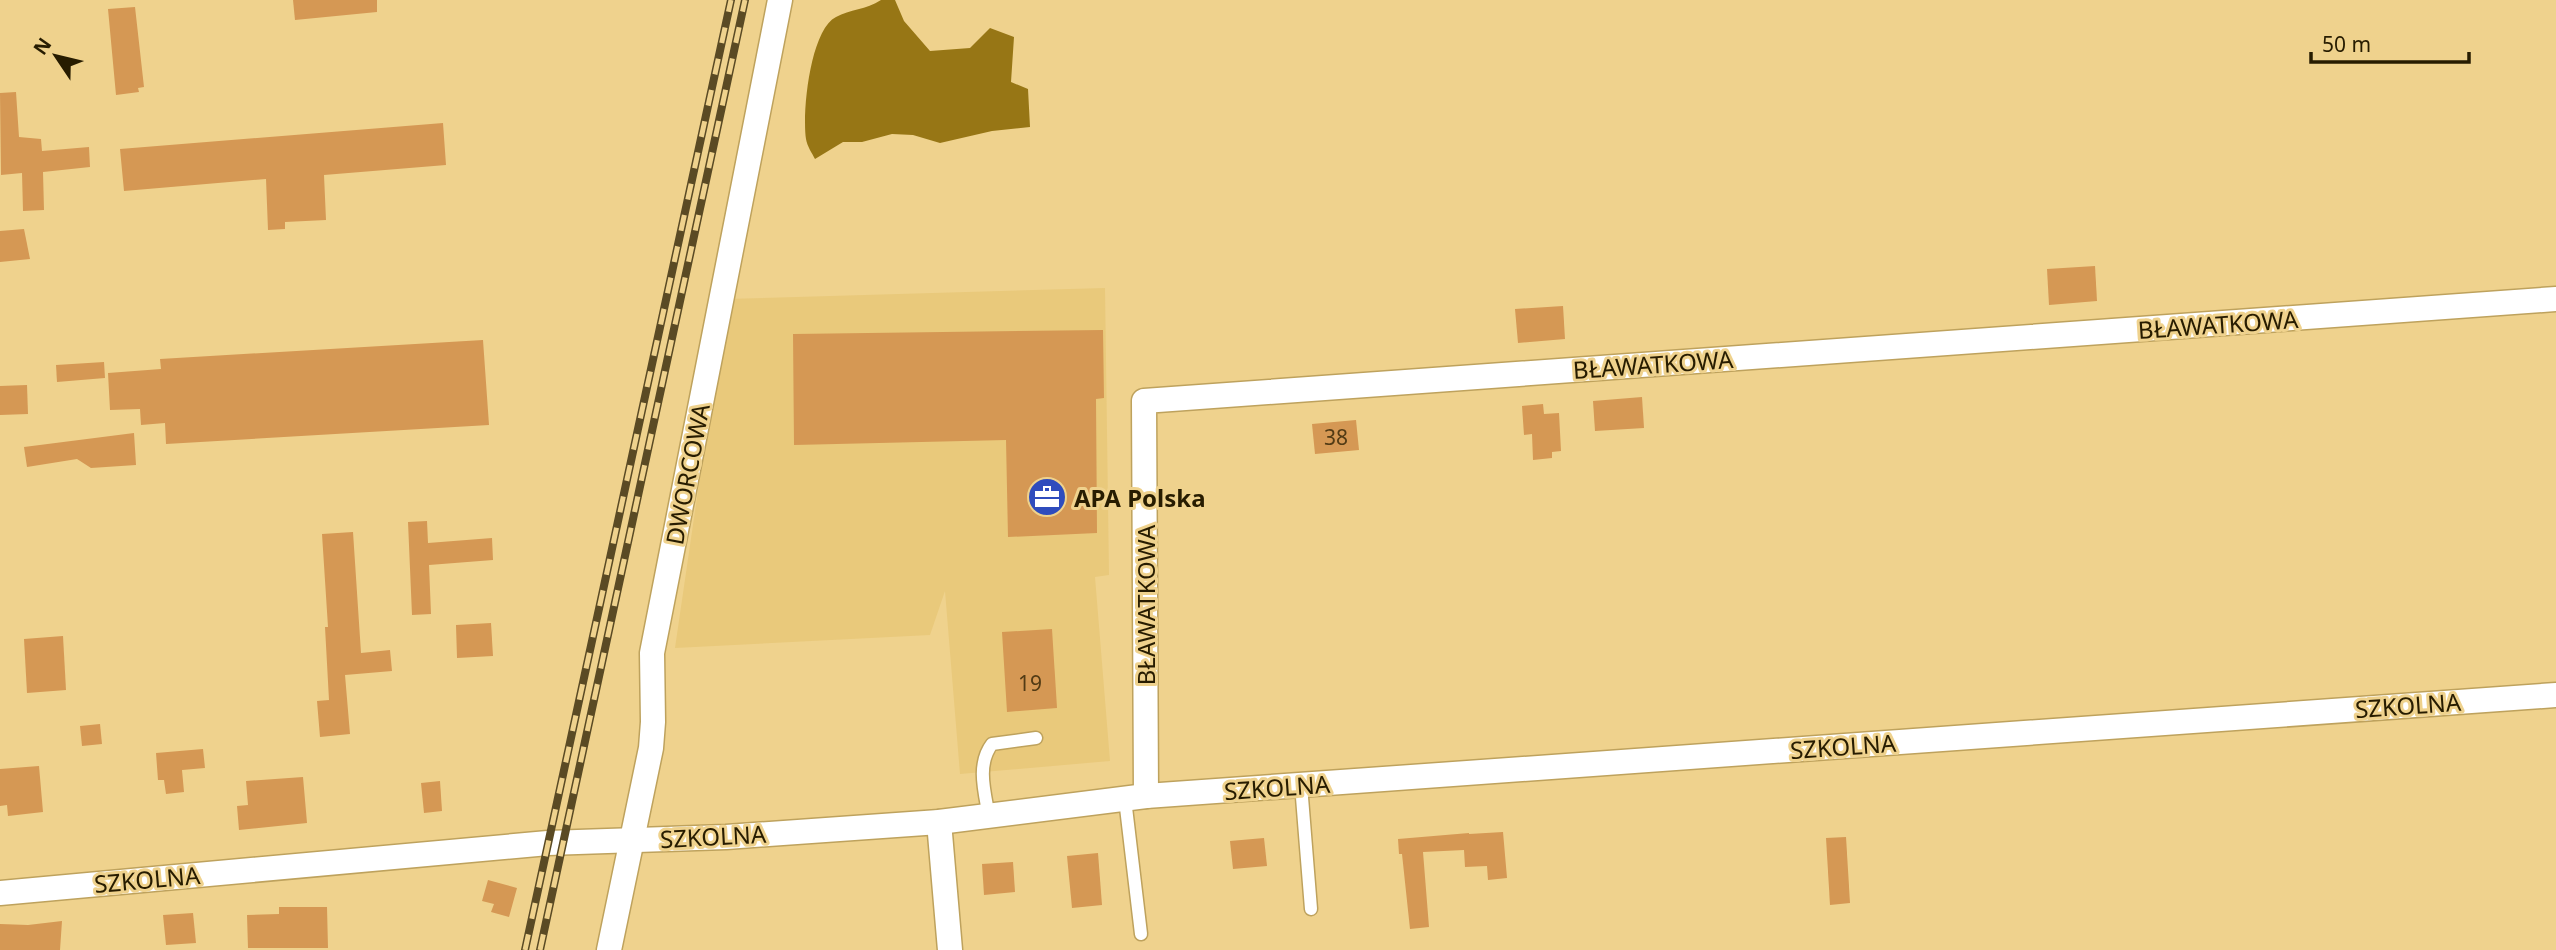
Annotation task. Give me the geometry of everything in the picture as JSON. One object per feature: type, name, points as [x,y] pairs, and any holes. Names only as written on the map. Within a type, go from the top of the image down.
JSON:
[{"type":"street","name":"DWORCOWA","points":[[609,950],[651,748],[654,639],[780,0]]},
{"type":"street","name":"BŁAWATKOWA","points":[[1136,798],[1144,401],[2556,299]]},
{"type":"street","name":"SZKOLNA","points":[[0,893],[548,843],[726,836],[939,822],[1136,798],[1301,785],[2556,695]]},
{"type":"street","points":[[939,822],[950,950]]},
{"type":"lane","points":[[989,817],[982,772],[985,754],[992,744],[1036,738]]},
{"type":"lane","points":[[1301,785],[1311,909]]},
{"type":"lane","points":[[1136,798],[1141,934]]},
{"type":"shaded area","points":[[881,0],[895,0],[904,21],[930,51],[970,48],[990,28],[1014,37],[1011,82],[1028,89],[1030,127],[992,131],[940,143],[913,135],[892,134],[862,142],[843,142],[815,159],[806,139],[805,111],[810,73],[820,38],[827,25],[836,17]]},
{"type":"shaded area","points":[[1105,288],[1109,575],[1095,577],[1110,761],[960,774],[945,591],[930,635],[675,648],[726,299]]},
{"type":"building","points":[[293,0],[377,0],[377,12],[295,20]]},
{"type":"building","points":[[135,7],[144,87],[138,88],[139,92],[116,95],[108,9]]},
{"type":"building","points":[[16,92],[19,137],[41,139],[42,151],[89,147],[90,167],[43,172],[44,210],[23,211],[22,173],[1,175],[0,93]]},
{"type":"building","points":[[443,123],[446,165],[324,175],[326,220],[285,222],[285,229],[268,230],[266,179],[124,191],[120,149]]},
{"type":"building","points":[[24,229],[30,259],[0,262],[0,231]]},
{"type":"building","points":[[2095,266],[2097,301],[2049,305],[2047,269]]},
{"type":"building","points":[[1563,306],[1565,339],[1518,343],[1515,309]]},
{"type":"building","points":[[1103,330],[1104,398],[1096,399],[1097,533],[1008,537],[1006,440],[794,445],[793,334]]},
{"type":"building","points":[[483,340],[489,425],[166,444],[165,423],[141,425],[140,409],[110,410],[108,373],[161,369],[160,359]]},
{"type":"building","points":[[104,362],[105,378],[57,382],[56,365]]},
{"type":"building","points":[[27,385],[28,414],[0,415],[0,386]]},
{"type":"building","points":[[1642,397],[1644,428],[1595,431],[1593,401]]},
{"type":"building","points":[[1543,404],[1544,414],[1559,413],[1561,451],[1552,452],[1552,458],[1533,460],[1532,434],[1524,435],[1522,406]]},
{"type":"building","points":[[1356,420],[1359,450],[1315,454],[1312,424]]},
{"type":"building","points":[[134,433],[136,465],[91,468],[77,459],[27,467],[24,447]]},
{"type":"building","points":[[427,521],[428,543],[492,538],[493,560],[429,565],[431,614],[412,615],[408,522]]},
{"type":"building","points":[[353,532],[361,653],[390,650],[392,671],[345,675],[350,734],[320,737],[317,701],[329,700],[322,534]]},
{"type":"building","points":[[491,623],[493,656],[457,658],[456,625]]},
{"type":"building","points":[[1052,629],[1057,708],[1007,712],[1002,632]]},
{"type":"building","points":[[63,636],[66,690],[27,693],[24,639]]},
{"type":"building","points":[[100,724],[102,744],[82,746],[80,726]]},
{"type":"building","points":[[203,749],[205,768],[182,770],[184,792],[166,794],[164,780],[158,780],[156,753]]},
{"type":"building","points":[[39,766],[43,812],[8,816],[7,805],[0,806],[0,769]]},
{"type":"building","points":[[303,777],[307,823],[239,830],[237,806],[248,805],[246,781]]},
{"type":"building","points":[[440,781],[442,811],[424,813],[421,783]]},
{"type":"building","points":[[1503,832],[1507,878],[1488,880],[1487,866],[1465,867],[1464,850],[1423,852],[1429,927],[1410,929],[1398,839]]},
{"type":"building","points":[[1846,837],[1850,903],[1830,905],[1826,838]]},
{"type":"building","points":[[1264,838],[1267,866],[1233,869],[1230,841]]},
{"type":"building","points":[[1098,853],[1102,905],[1072,908],[1067,856]]},
{"type":"building","points":[[1013,862],[1015,892],[984,895],[982,864]]},
{"type":"building","points":[[488,880],[517,888],[509,917],[491,912],[494,904],[482,901]]},
{"type":"building","points":[[279,907],[327,907],[328,948],[248,948],[247,915],[279,914]]},
{"type":"building","points":[[193,913],[196,943],[166,945],[163,915]]},
{"type":"building","points":[[62,921],[60,950],[0,950],[0,924],[28,925]]},
{"type":"railway","points":[[525,950],[731,0]]},
{"type":"railway","points":[[540,950],[745,0]]},
{"type":"place","name":"APA Polska","points":[[1047,497]]}]
